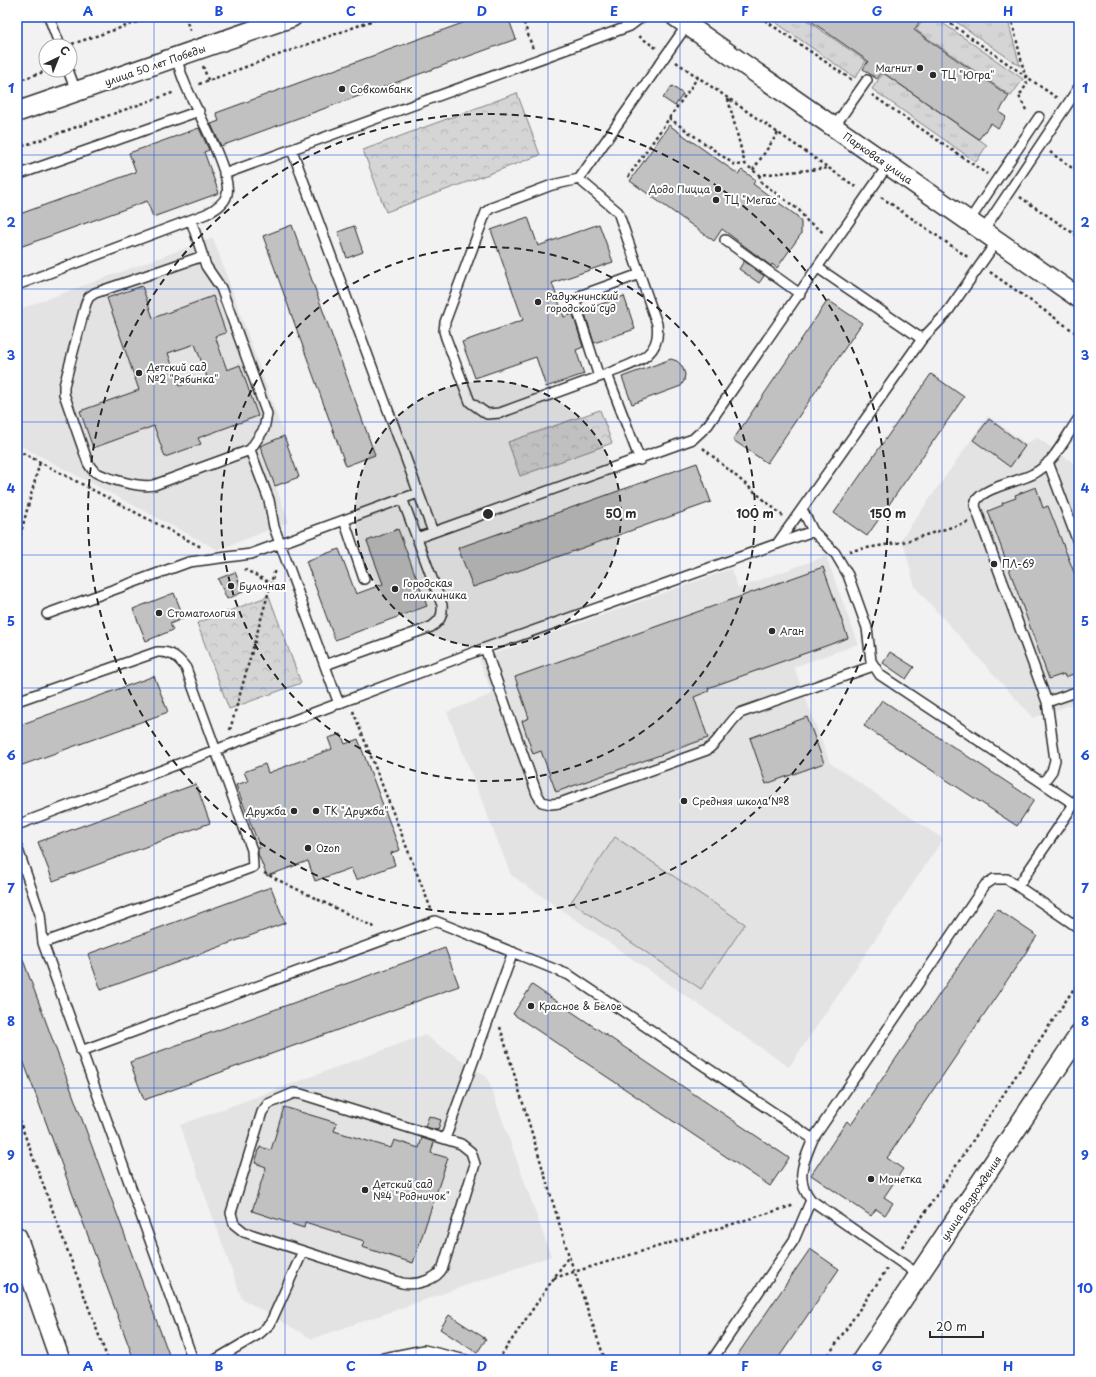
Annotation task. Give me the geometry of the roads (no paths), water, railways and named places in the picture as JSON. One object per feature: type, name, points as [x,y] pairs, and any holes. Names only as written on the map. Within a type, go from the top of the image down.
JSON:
[{"type":"street","name":"улица 50 лет Победы","points":[[17,112],[292,17]]},
{"type":"street","name":"Парковая улица","points":[[682,21],[1079,298]]},
{"type":"street","name":"улица Возрождения","points":[[862,1360],[1079,1035]]},
{"type":"street","points":[[17,1237],[60,1360]]},
{"type":"lane","points":[[49,17],[57,38]]},
{"type":"lane","points":[[224,174],[630,26],[642,17]]},
{"type":"lane","points":[[579,179],[618,212],[657,324],[659,336],[656,346],[642,359],[603,376],[500,413],[487,414],[470,402],[444,331],[445,322],[486,212],[491,208],[552,185],[579,179],[666,56],[682,21]]},
{"type":"lane","points":[[17,284],[191,220],[215,209],[225,199],[228,194],[224,174],[199,110],[187,88],[176,58]]},
{"type":"lane","points":[[71,78],[76,91]]},
{"type":"lane","points":[[834,127],[864,83]]},
{"type":"lane","points":[[983,231],[1079,87]]},
{"type":"lane","points":[[17,175],[199,110]]},
{"type":"lane","points":[[777,544],[922,339],[946,314],[980,265],[983,231],[996,180],[1039,117]]},
{"type":"lane","points":[[292,150],[433,532]]},
{"type":"lane","points":[[417,538],[640,460],[693,439],[708,425],[888,165]]},
{"type":"lane","points":[[191,220],[203,256],[206,266],[221,288],[267,414],[264,429],[250,450],[148,486],[98,474],[92,470],[88,463],[64,394],[64,386],[89,297],[95,293],[203,256]]},
{"type":"lane","points":[[725,240],[800,294]]},
{"type":"lane","points":[[818,268],[922,339]]},
{"type":"lane","points":[[640,274],[582,295],[576,302],[603,376],[640,460]]},
{"type":"lane","points":[[1044,783],[1052,771],[1055,760],[1046,702],[975,506],[978,497],[984,493],[1033,475],[1048,462],[1079,418]]},
{"type":"lane","points":[[250,450],[269,500],[274,527],[339,704]]},
{"type":"lane","points":[[1048,462],[1079,545]]},
{"type":"lane","points":[[47,614],[189,562],[247,555],[281,546],[344,520],[418,493]]},
{"type":"lane","points":[[325,665],[431,627],[438,622],[442,614],[442,605],[402,498]]},
{"type":"lane","points":[[802,509],[813,531],[835,553],[848,575],[867,628],[873,666],[880,675],[1044,783],[1077,801],[1018,886]]},
{"type":"lane","points":[[344,520],[364,579]]},
{"type":"lane","points":[[17,825],[485,648],[813,531]]},
{"type":"lane","points":[[485,648],[537,794],[542,802],[551,804],[560,803],[707,750],[716,744],[731,721],[740,713],[873,666]]},
{"type":"lane","points":[[17,701],[156,652],[165,652],[180,659],[186,668],[221,749],[252,850],[253,867],[43,943]]},
{"type":"lane","points":[[1046,702],[1079,691]]},
{"type":"lane","points":[[17,847],[40,914],[43,943],[193,1360]]},
{"type":"lane","points":[[919,1276],[811,1200],[804,1191],[801,1178],[803,1163],[812,1139],[985,885],[994,879],[1006,879],[1079,928]]},
{"type":"lane","points":[[81,1051],[395,937],[435,921],[569,975],[812,1139]]},
{"type":"lane","points":[[445,1139],[514,952]]},
{"type":"lane","points":[[294,1093],[301,1094],[445,1139],[467,1148],[471,1152],[475,1164],[443,1267],[439,1274],[434,1277],[408,1284],[303,1251],[244,1232],[238,1228],[232,1218],[232,1206],[262,1112],[268,1104],[294,1093]]},
{"type":"lane","points":[[712,1360],[794,1240],[811,1200]]},
{"type":"lane","points":[[216,1360],[259,1334],[270,1324],[303,1251]]},
{"type":"lane","points":[[374,1360],[417,1350],[424,1350],[466,1360]]},
{"type":"place","name":"Магнит","points":[[920,68]]},
{"type":"place","name":"ТЦ \"Югра\"","points":[[933,75]]},
{"type":"place","name":"Совкомбанк","points":[[342,89]]},
{"type":"place","name":"Додо Пицца","points":[[718,189]]},
{"type":"place","name":"ТЦ \"Мегас\"","points":[[716,200]]},
{"type":"place","name":"Радужнинский городской суд","points":[[538,302]]},
{"type":"place","name":"Детский сад №2 \"Рябинка\"","points":[[139,373]]},
{"type":"place","name":"ПЛ-69","points":[[994,564]]},
{"type":"place","name":"Булочная","points":[[231,586]]},
{"type":"place","name":"Городская поликлиника","points":[[395,589]]},
{"type":"place","name":"Стоматология","points":[[159,613]]},
{"type":"place","name":"Аган","points":[[772,631]]},
{"type":"place","name":"Средняя школа №8","points":[[684,801]]},
{"type":"place","name":"Дружба","points":[[294,811]]},
{"type":"place","name":"ТК \"Дружба\"","points":[[316,811]]},
{"type":"place","name":"Ozon","points":[[308,848]]},
{"type":"place","name":"Красное & Белое","points":[[531,1006]]},
{"type":"place","name":"Монетка","points":[[871,1179]]},
{"type":"place","name":"Детский сад №4 \"Родничок\"","points":[[365,1190]]}]
